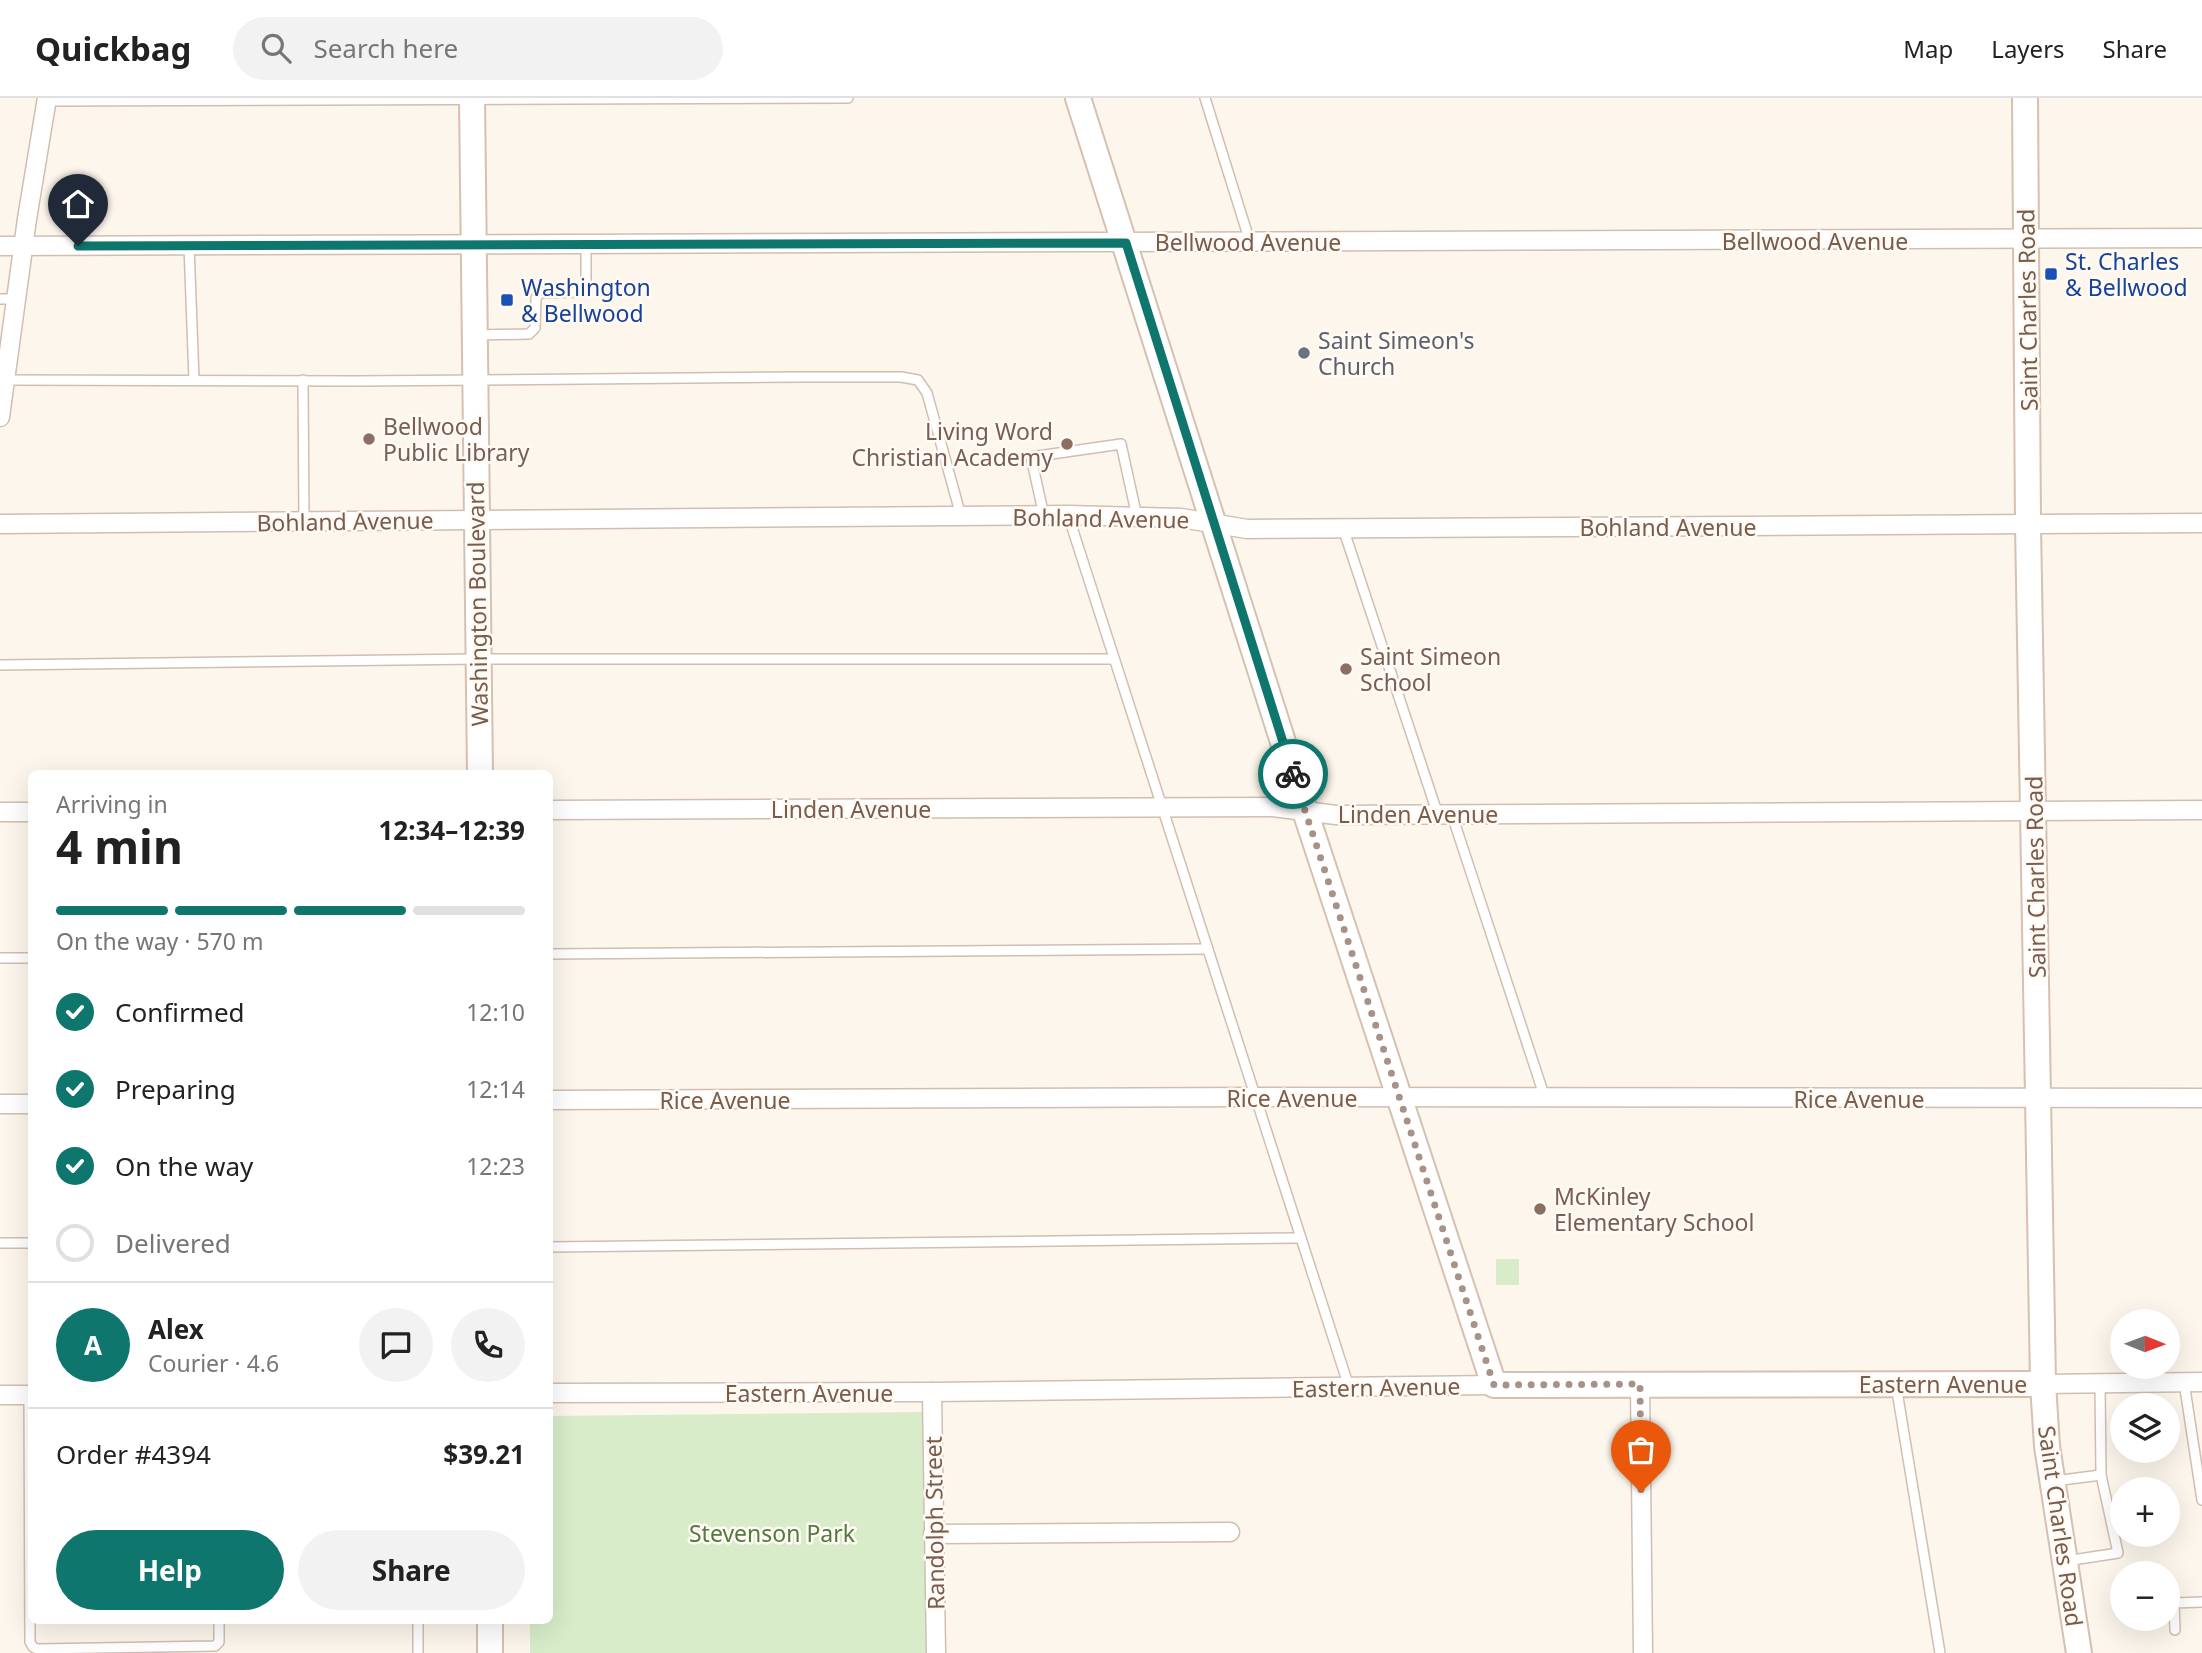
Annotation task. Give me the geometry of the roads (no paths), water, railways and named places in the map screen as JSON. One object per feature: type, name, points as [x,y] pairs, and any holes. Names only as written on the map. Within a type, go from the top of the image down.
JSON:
[{"type":"main road","points":[[1078,98],[1305,811],[1494,1385]]},
{"type":"main road","name":"Saint Charles Road","points":[[2025,98],[2028,525],[2043,1384],[2047,1446],[2079,1653]]},
{"type":"main road","name":"Washington Boulevard","points":[[472,99],[480,770]]},
{"type":"main road","name":"Eastern Avenue","points":[[1494,1385],[2043,1384]]},
{"type":"main road","points":[[490,1624],[491,1653]]},
{"type":"street","points":[[0,417],[5,380],[8,299],[24,246],[46,100]]},
{"type":"street","name":"Bellwood Avenue","points":[[0,246],[2202,238]]},
{"type":"street","name":"Bohland Avenue","points":[[0,524],[1068,515],[1181,518],[1247,529],[2202,523]]},
{"type":"street","name":"Linden Avenue","points":[[553,810],[1273,807],[1336,815],[2202,810]]},
{"type":"street","points":[[0,812],[28,811]]},
{"type":"street","name":"Rice Avenue","points":[[553,1100],[1256,1097],[2202,1098]]},
{"type":"street","points":[[0,1104],[28,1104]]},
{"type":"street","name":"Eastern Avenue","points":[[2043,1384],[2193,1382]]},
{"type":"street","points":[[1640,1384],[1643,1653]]},
{"type":"street","name":"Eastern Avenue","points":[[553,1393],[932,1392],[1494,1385]]},
{"type":"street","name":"Randolph Street","points":[[932,1392],[936,1653]]},
{"type":"street","points":[[0,1395],[28,1395]]},
{"type":"street","points":[[933,1534],[1230,1532]]},
{"type":"lane","points":[[46,100],[848,98]]},
{"type":"lane","points":[[1205,98],[1250,242]]},
{"type":"lane","points":[[475,335],[529,334],[535,328],[536,298],[540,293],[580,292],[586,287],[586,244]]},
{"type":"lane","points":[[189,246],[194,380]]},
{"type":"lane","points":[[5,380],[901,377],[918,380],[928,393],[961,516]]},
{"type":"lane","points":[[303,380],[304,521]]},
{"type":"lane","points":[[1044,516],[1031,457],[1121,444],[1137,517]]},
{"type":"lane","points":[[1068,515],[1349,1387]]},
{"type":"lane","points":[[1343,528],[1545,1098]]},
{"type":"lane","points":[[0,665],[479,659],[1114,659]]},
{"type":"lane","points":[[553,954],[1208,949]]},
{"type":"lane","points":[[0,958],[28,958]]},
{"type":"lane","points":[[553,1247],[1301,1238]]},
{"type":"lane","points":[[0,1243],[28,1243]]},
{"type":"lane","points":[[2193,1382],[2202,1500]]},
{"type":"lane","points":[[2065,1562],[2118,1553],[2101,1475],[2100,1383]]},
{"type":"lane","points":[[1895,1384],[1940,1653]]},
{"type":"lane","points":[[2052,1481],[2101,1475]]},
{"type":"lane","points":[[2180,1603],[2202,1602]]},
{"type":"lane","points":[[30,1624],[30,1642],[37,1649],[215,1646],[219,1642],[219,1624]]},
{"type":"lane","points":[[418,1624],[418,1653]]},
{"type":"place","name":"St. Charles & Bellwood","points":[[2051,274]]},
{"type":"place","name":"Washington & Bellwood","points":[[507,300]]},
{"type":"place","name":"Saint Simeon's Church","points":[[1304,353]]},
{"type":"place","name":"Bellwood Public Library","points":[[369,439]]},
{"type":"place","name":"Living Word Christian Academy","points":[[1067,444]]},
{"type":"place","name":"Saint Simeon School","points":[[1346,669]]},
{"type":"place","name":"McKinley Elementary School","points":[[1540,1209]]},
{"type":"park label","name":"Stevenson Park","points":[[772,1533]]}]
